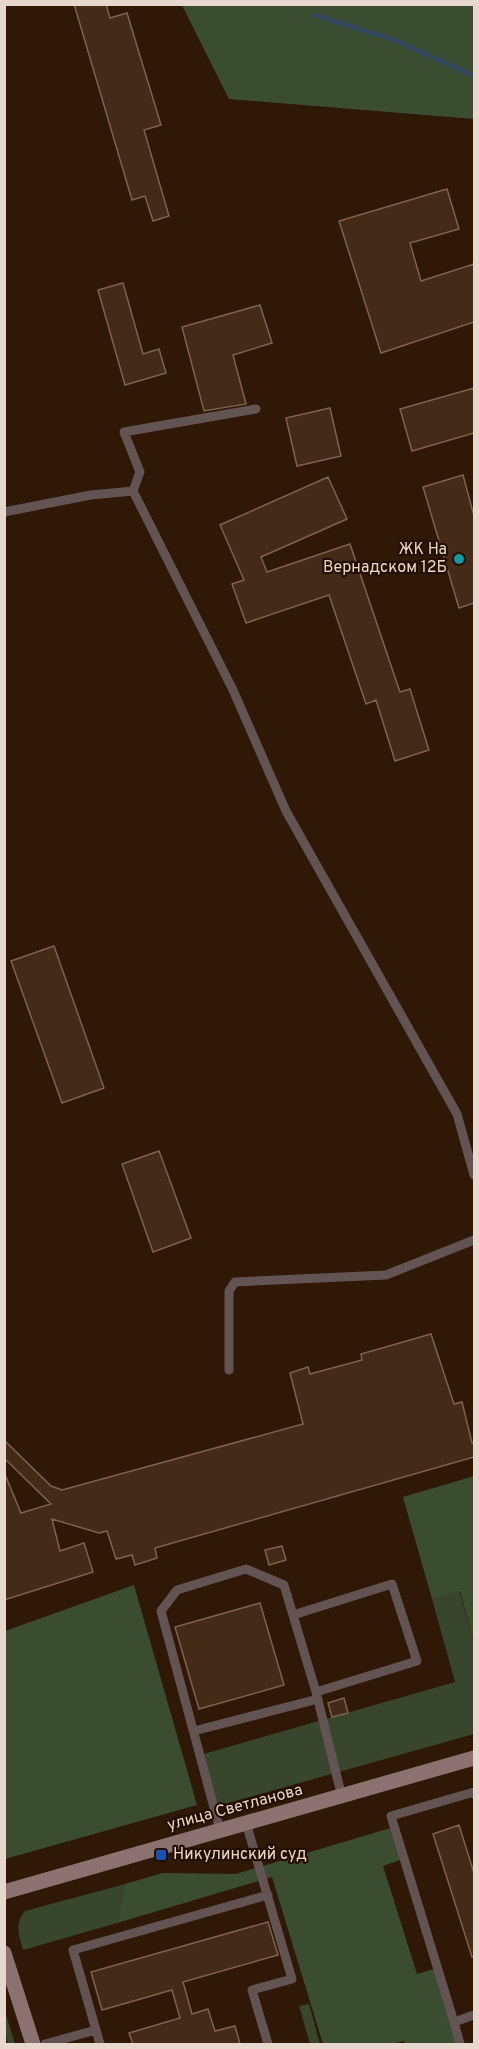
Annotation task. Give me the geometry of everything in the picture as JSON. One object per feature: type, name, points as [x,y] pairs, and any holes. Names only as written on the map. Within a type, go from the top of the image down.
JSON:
[{"type":"street","name":"улица Светланова","points":[[4,1892],[474,1758]]},
{"type":"street","points":[[4,1953],[33,2044]]},
{"type":"lane","points":[[256,409],[124,432],[141,471],[133,491],[234,690],[286,811],[457,1114],[474,1175]]},
{"type":"lane","points":[[4,512],[91,495],[133,491]]},
{"type":"lane","points":[[229,1370],[229,1291],[235,1282],[387,1275],[474,1240]]},
{"type":"lane","points":[[220,1830],[161,1611],[177,1590],[246,1569],[284,1586],[317,1696],[342,1797]]},
{"type":"lane","points":[[194,1731],[317,1696],[417,1661],[392,1584],[293,1615]]},
{"type":"lane","points":[[460,2044],[391,1816],[474,1792],[474,1794]]},
{"type":"lane","points":[[246,1824],[292,1979],[252,1990],[268,2044]]},
{"type":"lane","points":[[100,2044],[73,1950],[268,1895]]},
{"type":"lane","points":[[453,2022],[474,2015]]},
{"type":"lane","points":[[45,2044],[96,2030]]},
{"type":"green space","points":[[182,5],[474,5],[474,119],[229,99]]},
{"type":"green space","points":[[474,1476],[474,1642],[460,1591],[432,1599],[403,1497]]},
{"type":"green space","points":[[134,1585],[197,1805],[5,1859],[5,1631]]},
{"type":"green space","points":[[459,1590],[474,1642],[474,1734],[214,1807],[200,1755],[455,1682],[432,1599]]},
{"type":"green space","points":[[394,1827],[403,1859],[383,1866],[417,1974],[437,1968],[460,2044],[405,2044],[404,2041],[391,2044],[323,2044],[272,1877],[117,1923],[125,1884],[163,1873],[236,1874]]},
{"type":"green space","points":[[125,1884],[117,1923],[23,1950],[18,1925],[25,1911]]},
{"type":"green space","points":[[309,2004],[320,2044],[310,2044],[299,2006]]},
{"type":"green space","points":[[5,2011],[15,2044],[8,2044],[5,2032]]},
{"type":"building","points":[[74,4],[106,4],[110,18],[127,13],[161,125],[144,130],[169,216],[153,221],[145,196],[132,200]]},
{"type":"building","points":[[447,189],[459,229],[410,243],[421,281],[474,264],[474,322],[381,353],[339,221]]},
{"type":"building","points":[[123,283],[143,354],[159,349],[166,373],[125,385],[98,290]]},
{"type":"building","points":[[260,305],[272,343],[233,355],[246,404],[204,411],[182,327]]},
{"type":"building","points":[[474,388],[474,433],[412,451],[400,409]]},
{"type":"building","points":[[330,408],[341,456],[297,466],[286,418]]},
{"type":"building","name":"ЖК На Вернадском 12Б","points":[[463,475],[474,516],[474,603],[459,608],[423,487]]},
{"type":"building","points":[[328,477],[347,519],[261,557],[267,572],[350,544],[400,692],[410,689],[429,750],[395,761],[376,700],[366,704],[329,595],[246,623],[232,584],[244,580],[220,525]]},
{"type":"building","points":[[54,946],[104,1088],[62,1103],[11,961]]},
{"type":"building","points":[[159,1151],[191,1238],[153,1252],[122,1164]]},
{"type":"building","points":[[431,1334],[454,1404],[462,1402],[472,1443],[474,1443],[474,1457],[155,1548],[157,1558],[135,1565],[132,1555],[116,1559],[107,1531],[99,1533],[52,1519],[60,1551],[84,1543],[93,1572],[4,1600],[4,1472],[21,1513],[51,1504],[4,1458],[4,1440],[51,1486],[62,1490],[303,1424],[290,1373],[308,1367],[310,1374],[362,1360],[361,1354]]},
{"type":"building","points":[[282,1546],[286,1560],[269,1565],[265,1550]]},
{"type":"building","points":[[260,1603],[284,1685],[199,1709],[175,1627]]},
{"type":"building","points":[[344,1698],[348,1713],[332,1717],[328,1703]]},
{"type":"building","points":[[459,1825],[474,1873],[474,1956],[472,1957],[433,1834]]},
{"type":"building","points":[[268,1922],[278,1955],[183,1982],[192,2014],[208,2009],[215,2031],[235,2026],[240,2044],[133,2044],[129,2033],[180,2018],[172,1990],[102,2010],[91,1972]]},
{"type":"waterway","points":[[315,15],[397,41],[474,76]]},
{"type":"place","name":"ЖК На Вернадском 12Б","points":[[459,559]]},
{"type":"place","name":"Никулинский суд","points":[[161,1855]]}]
